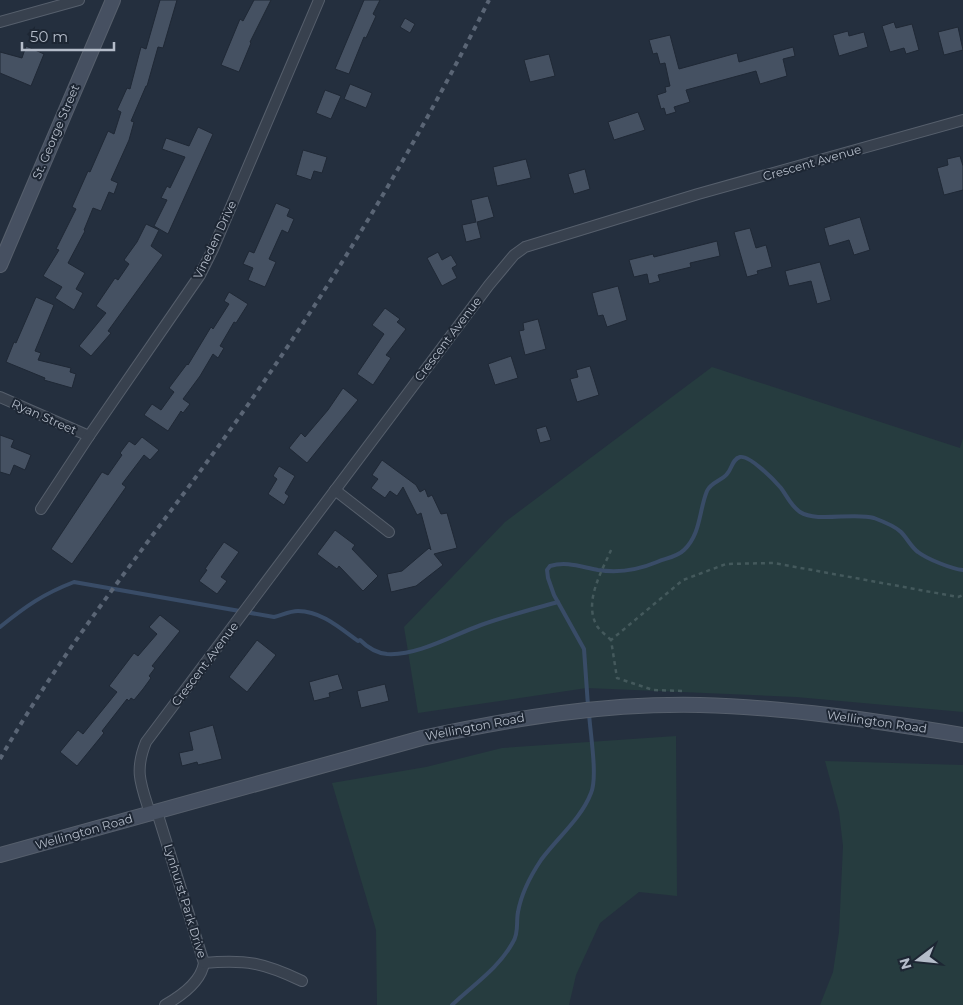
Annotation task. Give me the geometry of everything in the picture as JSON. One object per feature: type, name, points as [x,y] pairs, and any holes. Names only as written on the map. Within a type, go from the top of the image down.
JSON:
[{"type":"main road","name":"St. George Street","points":[[0,265],[113,0]]},
{"type":"main road","name":"Wellington Road","points":[[0,855],[422,738],[490,723],[587,709],[671,705],[756,707],[853,718],[963,735]]},
{"type":"street","points":[[0,22],[78,0]]},
{"type":"street","name":"Vineden Drive","points":[[41,509],[200,275],[223,226],[319,0]]},
{"type":"street","name":"Crescent Avenue","points":[[153,812],[139,771],[140,757],[146,742],[488,285],[514,255],[525,247],[698,194],[963,120]]},
{"type":"street","name":"Ryan Street","points":[[0,397],[89,436]]},
{"type":"street","points":[[335,490],[389,532]]},
{"type":"street","name":"Lynhurst Park Drive","points":[[153,812],[204,963],[203,969],[194,982],[178,997],[165,1005]]},
{"type":"street","points":[[204,963],[232,960],[259,964],[277,969],[302,981]]},
{"type":"path","points":[[612,548],[597,583],[592,608],[597,627],[611,640],[617,678],[653,690],[691,691]]},
{"type":"path","points":[[611,640],[683,580],[726,564],[774,563],[958,597],[963,595]]},
{"type":"green space","points":[[712,367],[960,448],[963,438],[963,712],[796,697],[587,688],[418,713],[404,627],[505,522]]},
{"type":"green space","points":[[676,736],[677,896],[639,892],[600,923],[576,975],[569,1005],[377,1005],[376,930],[332,783],[426,767],[502,748]]},
{"type":"green space","points":[[825,761],[963,765],[963,1005],[820,1005],[833,972],[839,932],[843,846],[839,812]]},
{"type":"building","points":[[160,0],[177,0],[163,48],[158,47],[147,86],[131,121],[134,122],[129,140],[111,180],[118,183],[114,194],[109,192],[101,211],[93,208],[85,231],[68,263],[85,273],[76,289],[83,293],[74,310],[55,298],[62,287],[43,276],[59,250],[56,249],[76,209],[72,207],[108,131],[114,134],[121,112],[117,110],[127,88],[130,89],[141,47],[146,49]]},
{"type":"building","points":[[254,0],[271,0],[250,42],[239,72],[221,65],[240,19],[243,21]]},
{"type":"building","points":[[364,0],[380,0],[373,14],[376,16],[366,38],[364,37],[349,74],[335,69]]},
{"type":"building","points":[[405,18],[415,24],[410,33],[400,27]]},
{"type":"building","points":[[894,22],[896,28],[912,24],[919,50],[906,54],[904,48],[890,52],[882,26]]},
{"type":"building","points":[[958,27],[963,50],[944,55],[938,32]]},
{"type":"building","points":[[848,31],[849,36],[864,32],[868,47],[839,56],[833,35]]},
{"type":"building","points":[[670,35],[679,69],[737,53],[739,62],[793,47],[795,56],[783,59],[787,76],[760,84],[756,71],[686,90],[690,102],[674,107],[676,112],[666,115],[664,108],[661,109],[657,95],[666,92],[665,87],[670,86],[665,63],[660,64],[657,53],[653,54],[649,40]]},
{"type":"building","points":[[26,46],[44,54],[31,86],[0,73],[0,52],[22,58]]},
{"type":"building","points":[[549,54],[555,76],[530,82],[524,60]]},
{"type":"building","points":[[350,84],[372,93],[366,108],[344,99]]},
{"type":"building","points":[[325,90],[341,96],[331,119],[316,113]]},
{"type":"building","points":[[638,112],[645,130],[614,140],[608,122]]},
{"type":"building","points":[[198,127],[213,134],[168,234],[154,226],[167,200],[161,198],[167,186],[170,188],[185,157],[162,149],[166,138],[189,146]]},
{"type":"building","points":[[303,150],[327,157],[322,173],[314,171],[311,180],[296,175]]},
{"type":"building","points":[[960,156],[963,166],[963,190],[944,195],[937,168],[948,165],[947,159]]},
{"type":"building","points":[[526,159],[531,178],[497,186],[493,167]]},
{"type":"building","points":[[585,169],[590,189],[574,194],[568,174]]},
{"type":"building","points":[[488,196],[494,217],[477,222],[481,238],[466,242],[462,225],[476,222],[471,200]]},
{"type":"building","points":[[276,203],[290,209],[287,216],[294,219],[288,233],[282,230],[269,259],[276,262],[265,287],[248,280],[253,268],[243,264],[249,251],[254,253]]},
{"type":"building","points":[[860,217],[870,250],[854,255],[849,240],[829,246],[824,228]]},
{"type":"building","points":[[146,224],[159,230],[151,246],[163,255],[108,331],[111,333],[91,356],[79,346],[106,313],[96,306],[115,278],[118,280],[129,264],[124,260],[137,242]]},
{"type":"building","points":[[750,228],[756,248],[766,245],[772,267],[757,271],[758,274],[747,277],[734,232]]},
{"type":"building","points":[[717,241],[720,256],[690,263],[691,267],[658,275],[660,281],[649,284],[647,274],[634,277],[629,260],[653,254],[654,257]]},
{"type":"building","points":[[438,252],[442,260],[451,255],[457,265],[452,268],[457,278],[442,286],[427,258]]},
{"type":"building","points":[[820,262],[831,300],[817,304],[811,281],[789,286],[785,271]]},
{"type":"building","points":[[618,286],[627,320],[607,327],[603,315],[598,316],[592,293]]},
{"type":"building","points":[[229,292],[248,304],[236,323],[234,322],[220,346],[224,348],[218,358],[213,354],[183,399],[190,404],[183,413],[181,411],[168,431],[144,415],[152,404],[161,410],[174,392],[169,388],[188,365],[211,327],[213,329],[229,304],[224,301]]},
{"type":"building","points":[[36,297],[54,305],[35,351],[41,353],[38,360],[71,368],[70,372],[76,374],[72,388],[44,380],[45,378],[6,362]]},
{"type":"building","points":[[385,308],[400,319],[397,322],[406,329],[386,355],[391,358],[373,385],[357,374],[384,334],[372,325]]},
{"type":"building","points":[[538,319],[546,349],[525,355],[519,331],[524,330],[523,323]]},
{"type":"building","points":[[511,356],[518,378],[495,385],[488,364]]},
{"type":"building","points":[[590,366],[599,395],[577,402],[570,379],[578,377],[576,370]]},
{"type":"building","points":[[343,388],[358,400],[307,463],[289,448],[301,433],[305,437],[328,410]]},
{"type":"building","points":[[546,426],[551,440],[540,443],[536,429]]},
{"type":"building","points":[[0,435],[14,440],[11,447],[31,455],[25,470],[14,465],[10,475],[0,472]]},
{"type":"building","points":[[142,437],[159,450],[150,460],[144,455],[122,484],[126,487],[72,564],[51,549],[102,472],[108,475],[129,441],[135,445]]},
{"type":"building","points":[[382,460],[416,485],[420,492],[425,489],[428,497],[432,495],[441,514],[447,513],[457,548],[434,554],[443,565],[416,586],[391,592],[387,574],[402,571],[429,548],[431,550],[421,513],[417,515],[403,487],[397,496],[390,491],[385,498],[371,488],[378,479],[372,475]]},
{"type":"building","points":[[279,466],[295,476],[285,493],[289,496],[284,505],[268,494],[277,479],[273,476]]},
{"type":"building","points":[[335,530],[355,545],[352,549],[378,576],[363,591],[339,566],[337,569],[317,554]]},
{"type":"building","points":[[224,542],[239,552],[221,577],[227,581],[217,594],[199,581]]},
{"type":"building","points":[[160,615],[180,631],[152,666],[155,668],[143,689],[134,700],[131,698],[129,701],[127,699],[102,731],[104,733],[77,766],[60,752],[78,730],[83,734],[117,692],[109,686],[134,653],[138,656],[157,634],[149,627]]},
{"type":"building","points":[[257,640],[276,655],[247,692],[229,677]]},
{"type":"building","points":[[338,674],[343,689],[329,693],[330,697],[314,701],[309,682]]},
{"type":"building","points":[[385,684],[389,701],[361,708],[357,691]]},
{"type":"building","points":[[213,725],[222,759],[198,765],[197,762],[182,766],[179,753],[193,750],[189,732]]},
{"type":"waterway","points":[[588,706],[584,649],[554,595],[547,570],[550,566],[562,564],[605,571],[628,570],[650,565],[678,554],[690,544],[694,537],[707,491],[729,472],[737,458],[744,457],[756,464],[781,488],[789,501],[800,512],[816,517],[865,516],[874,518],[898,530],[913,548],[922,555],[946,566],[963,570]]},
{"type":"waterway","points":[[0,627],[35,601],[74,582],[274,617],[298,611],[306,612],[330,621],[376,651],[387,654],[399,654],[435,644],[490,622],[558,602]]},
{"type":"waterway","points":[[452,1005],[501,960],[513,942],[516,935],[519,906],[530,879],[541,860],[575,820],[587,802],[593,786],[594,776],[589,713]]},
{"type":"railway","points":[[0,759],[57,668],[118,581],[214,453],[312,310],[405,158],[489,0]]}]
